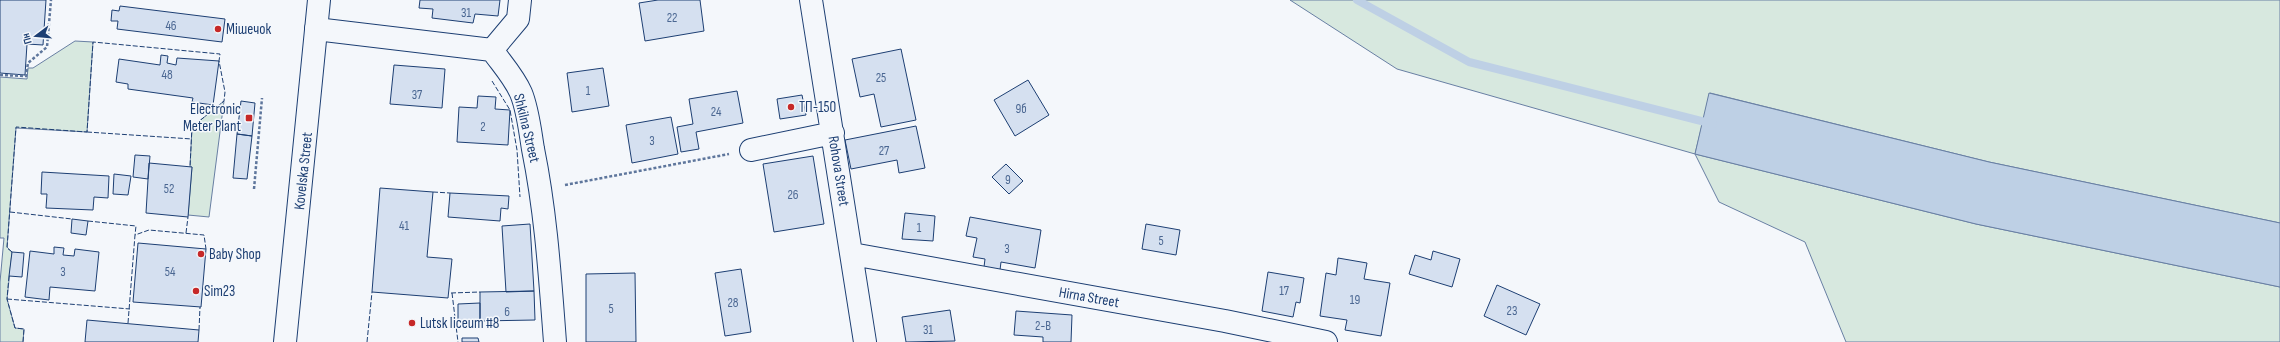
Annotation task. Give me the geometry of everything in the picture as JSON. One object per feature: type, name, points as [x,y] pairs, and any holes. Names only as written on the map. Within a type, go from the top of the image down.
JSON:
[{"type":"street","name":"Kovelska Street","points":[[285,342],[319,0]]},
{"type":"street","points":[[316,29],[492,50],[518,19],[520,0]]},
{"type":"street","name":"Rohova Street","points":[[811,0],[865,342]]},
{"type":"street","name":"Shkilna Street","points":[[492,50],[509,73],[521,93],[541,190],[547,228],[555,342]]},
{"type":"street","points":[[751,150],[833,133]]},
{"type":"street","name":"Hirna Street","points":[[852,254],[1225,321],[1326,342]]},
{"type":"path","points":[[0,75],[26,76],[28,63],[47,47],[51,0]]},
{"type":"path","points":[[254,189],[262,98]]},
{"type":"path","points":[[541,190],[751,150]]},
{"type":"shaded area","points":[[1290,0],[2280,0],[2280,223],[1989,162],[1710,93],[1695,154],[1397,69]]},
{"type":"shaded area","points":[[75,41],[93,42],[87,132],[16,128],[7,247],[12,252],[7,299],[15,328],[24,329],[23,342],[0,342],[0,282],[4,238],[0,238],[0,77],[27,79],[28,68],[33,68]]},
{"type":"shaded area","points":[[224,101],[209,217],[188,215],[192,167],[190,167],[192,127]]},
{"type":"shaded area","points":[[1695,154],[1976,224],[2280,287],[2280,342],[1846,342],[1805,242],[1719,202]]},
{"type":"water","points":[[1709,93],[1989,162],[2280,223],[2280,287],[1976,224],[1695,154]]},
{"type":"building","points":[[0,0],[46,0],[43,45],[27,44],[25,75],[0,73]]},
{"type":"building","points":[[420,0],[500,0],[498,16],[475,14],[473,23],[432,18],[433,9],[419,8]]},
{"type":"building","points":[[658,0],[700,0],[704,31],[645,41],[639,3]]},
{"type":"building","points":[[120,6],[225,19],[222,42],[117,29],[118,21],[111,21],[112,10],[119,11]]},
{"type":"building","points":[[901,49],[916,120],[881,127],[874,94],[860,97],[852,59]]},
{"type":"building","points":[[161,55],[168,56],[167,63],[176,65],[177,58],[219,61],[213,105],[192,102],[193,98],[128,89],[128,84],[116,82],[119,59],[160,65]]},
{"type":"building","points":[[394,65],[445,69],[442,108],[390,104]]},
{"type":"building","points":[[603,68],[609,106],[572,112],[567,73]]},
{"type":"building","points":[[1028,80],[1049,115],[1015,136],[994,100]]},
{"type":"building","points":[[737,91],[743,123],[696,132],[699,149],[681,152],[677,127],[693,124],[689,99]]},
{"type":"building","name":"ТП-150","points":[[802,95],[806,115],[780,119],[777,99]]},
{"type":"building","points":[[478,96],[496,97],[495,109],[510,110],[508,145],[457,142],[459,107],[477,108]]},
{"type":"building","points":[[241,101],[255,103],[252,136],[237,134]]},
{"type":"building","points":[[671,117],[678,154],[632,163],[626,125]]},
{"type":"building","points":[[916,126],[925,168],[899,173],[897,160],[851,169],[845,140]]},
{"type":"building","points":[[237,134],[252,136],[247,179],[233,178]]},
{"type":"building","points":[[135,155],[150,156],[148,179],[133,177]]},
{"type":"building","points":[[813,156],[824,224],[774,232],[763,164]]},
{"type":"building","points":[[149,163],[192,167],[188,217],[146,213]]},
{"type":"building","points":[[1006,164],[1023,181],[1009,194],[992,177]]},
{"type":"building","points":[[42,172],[109,176],[108,198],[94,197],[93,210],[46,208],[47,194],[41,194]]},
{"type":"building","points":[[114,174],[131,176],[128,195],[113,194]]},
{"type":"building","points":[[380,188],[433,192],[427,257],[452,259],[448,298],[372,292]]},
{"type":"building","points":[[450,193],[509,196],[508,209],[501,208],[500,221],[448,217]]},
{"type":"building","points":[[905,213],[935,216],[933,241],[902,239]]},
{"type":"building","points":[[970,217],[1041,230],[1035,268],[1001,262],[1000,270],[984,267],[985,259],[973,257],[977,238],[966,236]]},
{"type":"building","points":[[72,219],[88,221],[86,235],[71,233]]},
{"type":"building","points":[[530,224],[534,291],[506,292],[502,226]]},
{"type":"building","points":[[1146,224],[1180,230],[1176,255],[1142,249]]},
{"type":"building","points":[[138,243],[206,249],[201,307],[133,302]]},
{"type":"building","points":[[54,247],[64,248],[63,255],[74,256],[75,249],[99,252],[95,291],[50,287],[49,300],[25,297],[30,251],[54,254]]},
{"type":"building","points":[[1433,251],[1460,259],[1452,287],[1409,274],[1415,255],[1431,260]]},
{"type":"building","points":[[12,252],[24,253],[22,277],[9,276]]},
{"type":"building","points":[[1338,258],[1367,263],[1364,279],[1390,283],[1381,336],[1345,330],[1347,320],[1320,316],[1326,273],[1336,275]]},
{"type":"building","points":[[741,269],[751,332],[725,336],[715,273]]},
{"type":"building","points":[[1268,272],[1304,278],[1300,303],[1296,302],[1293,317],[1262,311]]},
{"type":"building","points":[[635,273],[636,342],[586,342],[586,274]]},
{"type":"building","points":[[1497,285],[1540,304],[1526,335],[1484,316]]},
{"type":"building","points":[[534,291],[535,320],[480,321],[480,292]]},
{"type":"building","points":[[480,303],[480,321],[458,321],[458,304]]},
{"type":"building","points":[[950,310],[955,341],[906,342],[902,317]]},
{"type":"building","points":[[1016,311],[1072,315],[1071,342],[1043,342],[1043,337],[1014,335]]},
{"type":"building","points":[[87,320],[199,330],[198,342],[85,342]]},
{"type":"building","points":[[462,338],[478,338],[479,342],[462,342]]},
{"type":"waterway","points":[[1357,0],[1469,62],[1713,124]]},
{"type":"fence","points":[[12,252],[7,248],[16,127],[87,132],[93,42],[220,54],[219,61],[225,92],[224,101],[192,127],[190,167]]},
{"type":"fence","points":[[492,81],[510,110],[517,150],[520,197]]},
{"type":"fence","points":[[87,132],[192,139]]},
{"type":"fence","points":[[433,192],[450,193]]},
{"type":"fence","points":[[10,212],[72,219]]},
{"type":"fence","points":[[186,233],[188,217]]},
{"type":"fence","points":[[88,221],[136,226],[135,235]]},
{"type":"fence","points":[[128,323],[135,235],[149,230],[204,235],[206,249]]},
{"type":"fence","points":[[9,276],[7,299],[15,328],[24,329],[23,342]]},
{"type":"fence","points":[[367,342],[372,292]]},
{"type":"fence","points":[[451,293],[480,292]]},
{"type":"fence","points":[[452,293],[458,342]]},
{"type":"fence","points":[[7,299],[130,309]]},
{"type":"fence","points":[[199,330],[200,307]]},
{"type":"place","name":"Мішечок","points":[[218,29]]},
{"type":"place","name":"ТП-150","points":[[791,107]]},
{"type":"place","name":"Electronic Meter Plant","points":[[249,118]]},
{"type":"place","name":"Baby Shop","points":[[201,254]]},
{"type":"place","name":"Sim23","points":[[196,291]]},
{"type":"place","name":"Lutsk liceum #8","points":[[412,323]]}]
